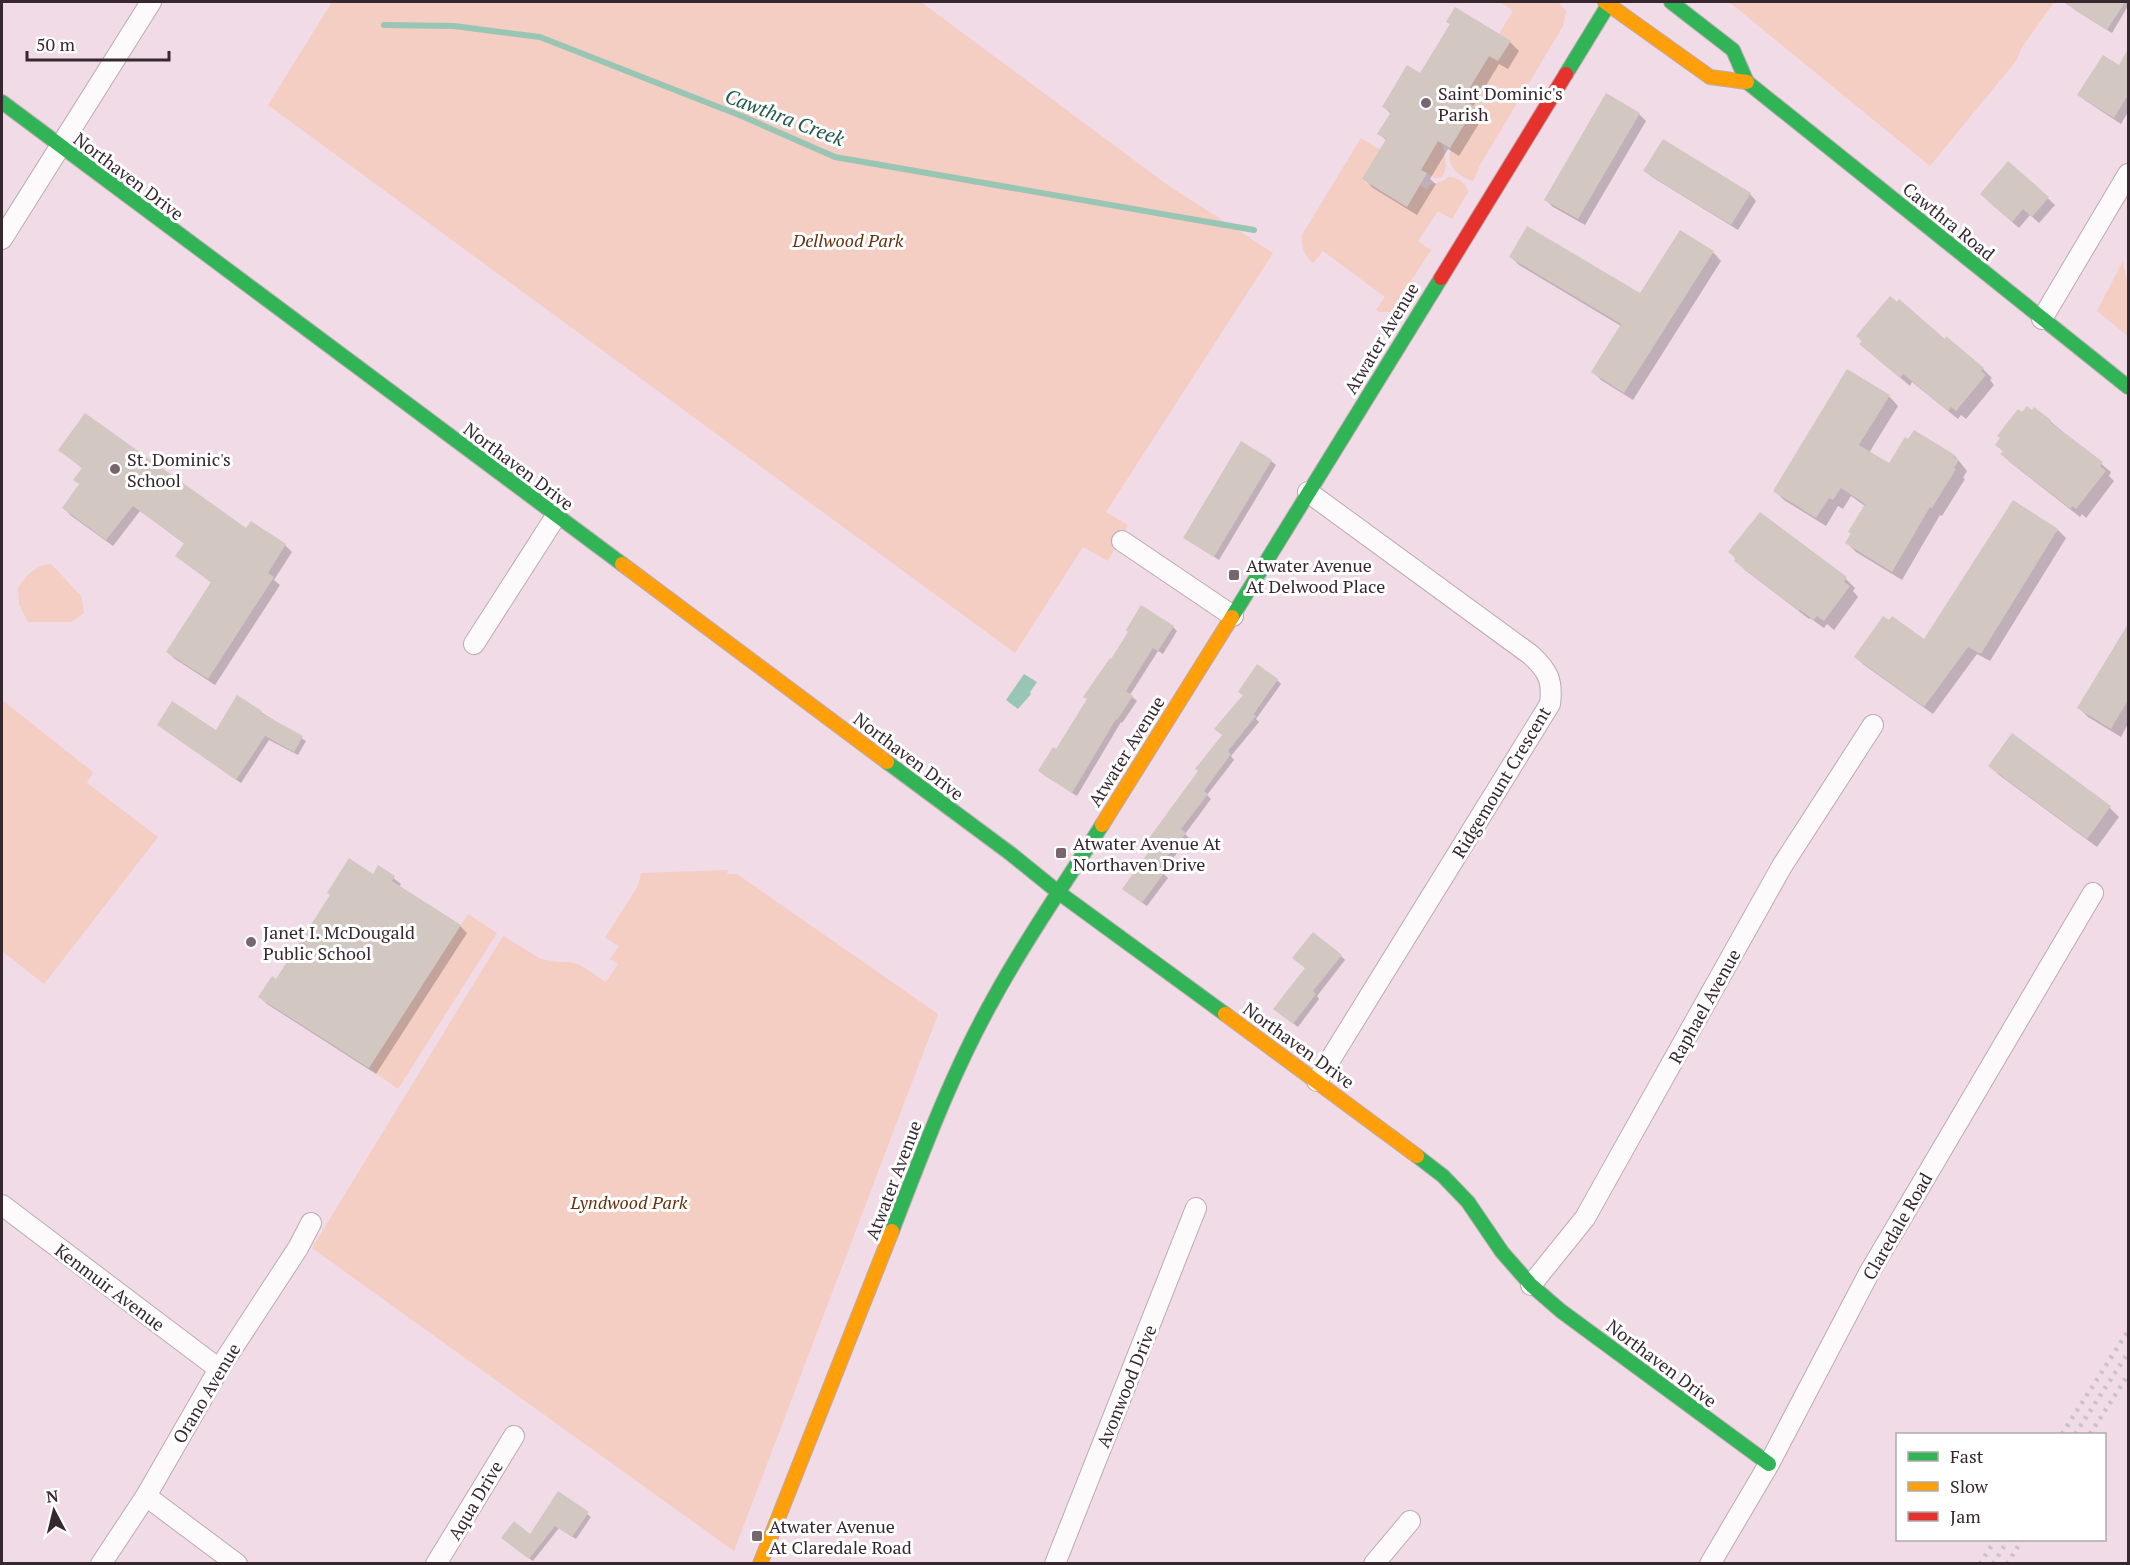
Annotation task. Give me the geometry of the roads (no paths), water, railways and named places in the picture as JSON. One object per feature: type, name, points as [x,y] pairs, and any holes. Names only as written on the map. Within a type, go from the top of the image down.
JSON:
[{"type":"street","points":[[2,239],[151,2]]},
{"type":"street","points":[[1607,2],[1710,77],[1747,82]]},
{"type":"street","name":"Atwater Avenue","points":[[760,1563],[937,1118],[966,1052],[995,996],[1058,892],[1233,616],[1607,2]]},
{"type":"street","name":"Cawthra Road","points":[[1671,2],[1733,50],[1747,82],[2128,387]]},
{"type":"street","name":"Northaven Drive","points":[[2,102],[1011,854],[1058,892],[1443,1176],[1468,1202],[1502,1252],[1531,1285],[1561,1311],[1769,1464]]},
{"type":"street","points":[[2042,319],[2128,174]]},
{"type":"street","name":"Ridgemount Crescent","points":[[1308,492],[1531,655],[1543,666],[1552,689],[1550,704],[1317,1081]]},
{"type":"street","points":[[474,644],[556,516]]},
{"type":"street","points":[[1122,541],[1233,616]]},
{"type":"street","name":"Raphael Avenue","points":[[1531,1285],[1585,1218],[1782,866],[1873,724]]},
{"type":"street","name":"Claredale Road","points":[[1710,1563],[1769,1464],[1869,1273],[2093,893]]},
{"type":"street","name":"Kenmuir Avenue","points":[[2,1205],[219,1369]]},
{"type":"street","name":"Avonwood Drive","points":[[1055,1563],[1196,1208]]},
{"type":"street","name":"Orano Avenue","points":[[101,1563],[146,1496],[219,1369],[298,1248],[311,1223]]},
{"type":"street","name":"Aqua Drive","points":[[436,1563],[514,1436]]},
{"type":"street","points":[[146,1496],[237,1563]]},
{"type":"street","points":[[1374,1563],[1410,1521]]},
{"type":"waterway","name":"Cawthra Creek","points":[[384,25],[454,26],[540,37],[744,117],[835,157],[1254,230]]},
{"type":"railway","points":[[2063,1433],[2128,1331]]},
{"type":"railway","points":[[2076,1433],[2128,1353]]},
{"type":"railway","points":[[2091,1433],[2128,1375]]},
{"type":"railway","points":[[1980,1564],[1994,1541]]},
{"type":"railway","points":[[1993,1564],[2007,1541]]},
{"type":"railway","points":[[2007,1564],[2021,1541]]},
{"type":"place","name":"Saint Dominic's Parish","points":[[1426,103]]},
{"type":"place","name":"St. Dominic's School","points":[[115,469]]},
{"type":"place","name":"Atwater Avenue At Delwood Place","points":[[1234,575]]},
{"type":"place","name":"Atwater Avenue At Northaven Drive","points":[[1061,853]]},
{"type":"place","name":"Janet I. McDougald Public School","points":[[251,942]]},
{"type":"place","name":"Atwater Avenue At Claredale Road","points":[[757,1536]]},
{"type":"park label","name":"Dellwood Park","points":[[848,240]]},
{"type":"park label","name":"Lyndwood Park","points":[[629,1202]]}]
